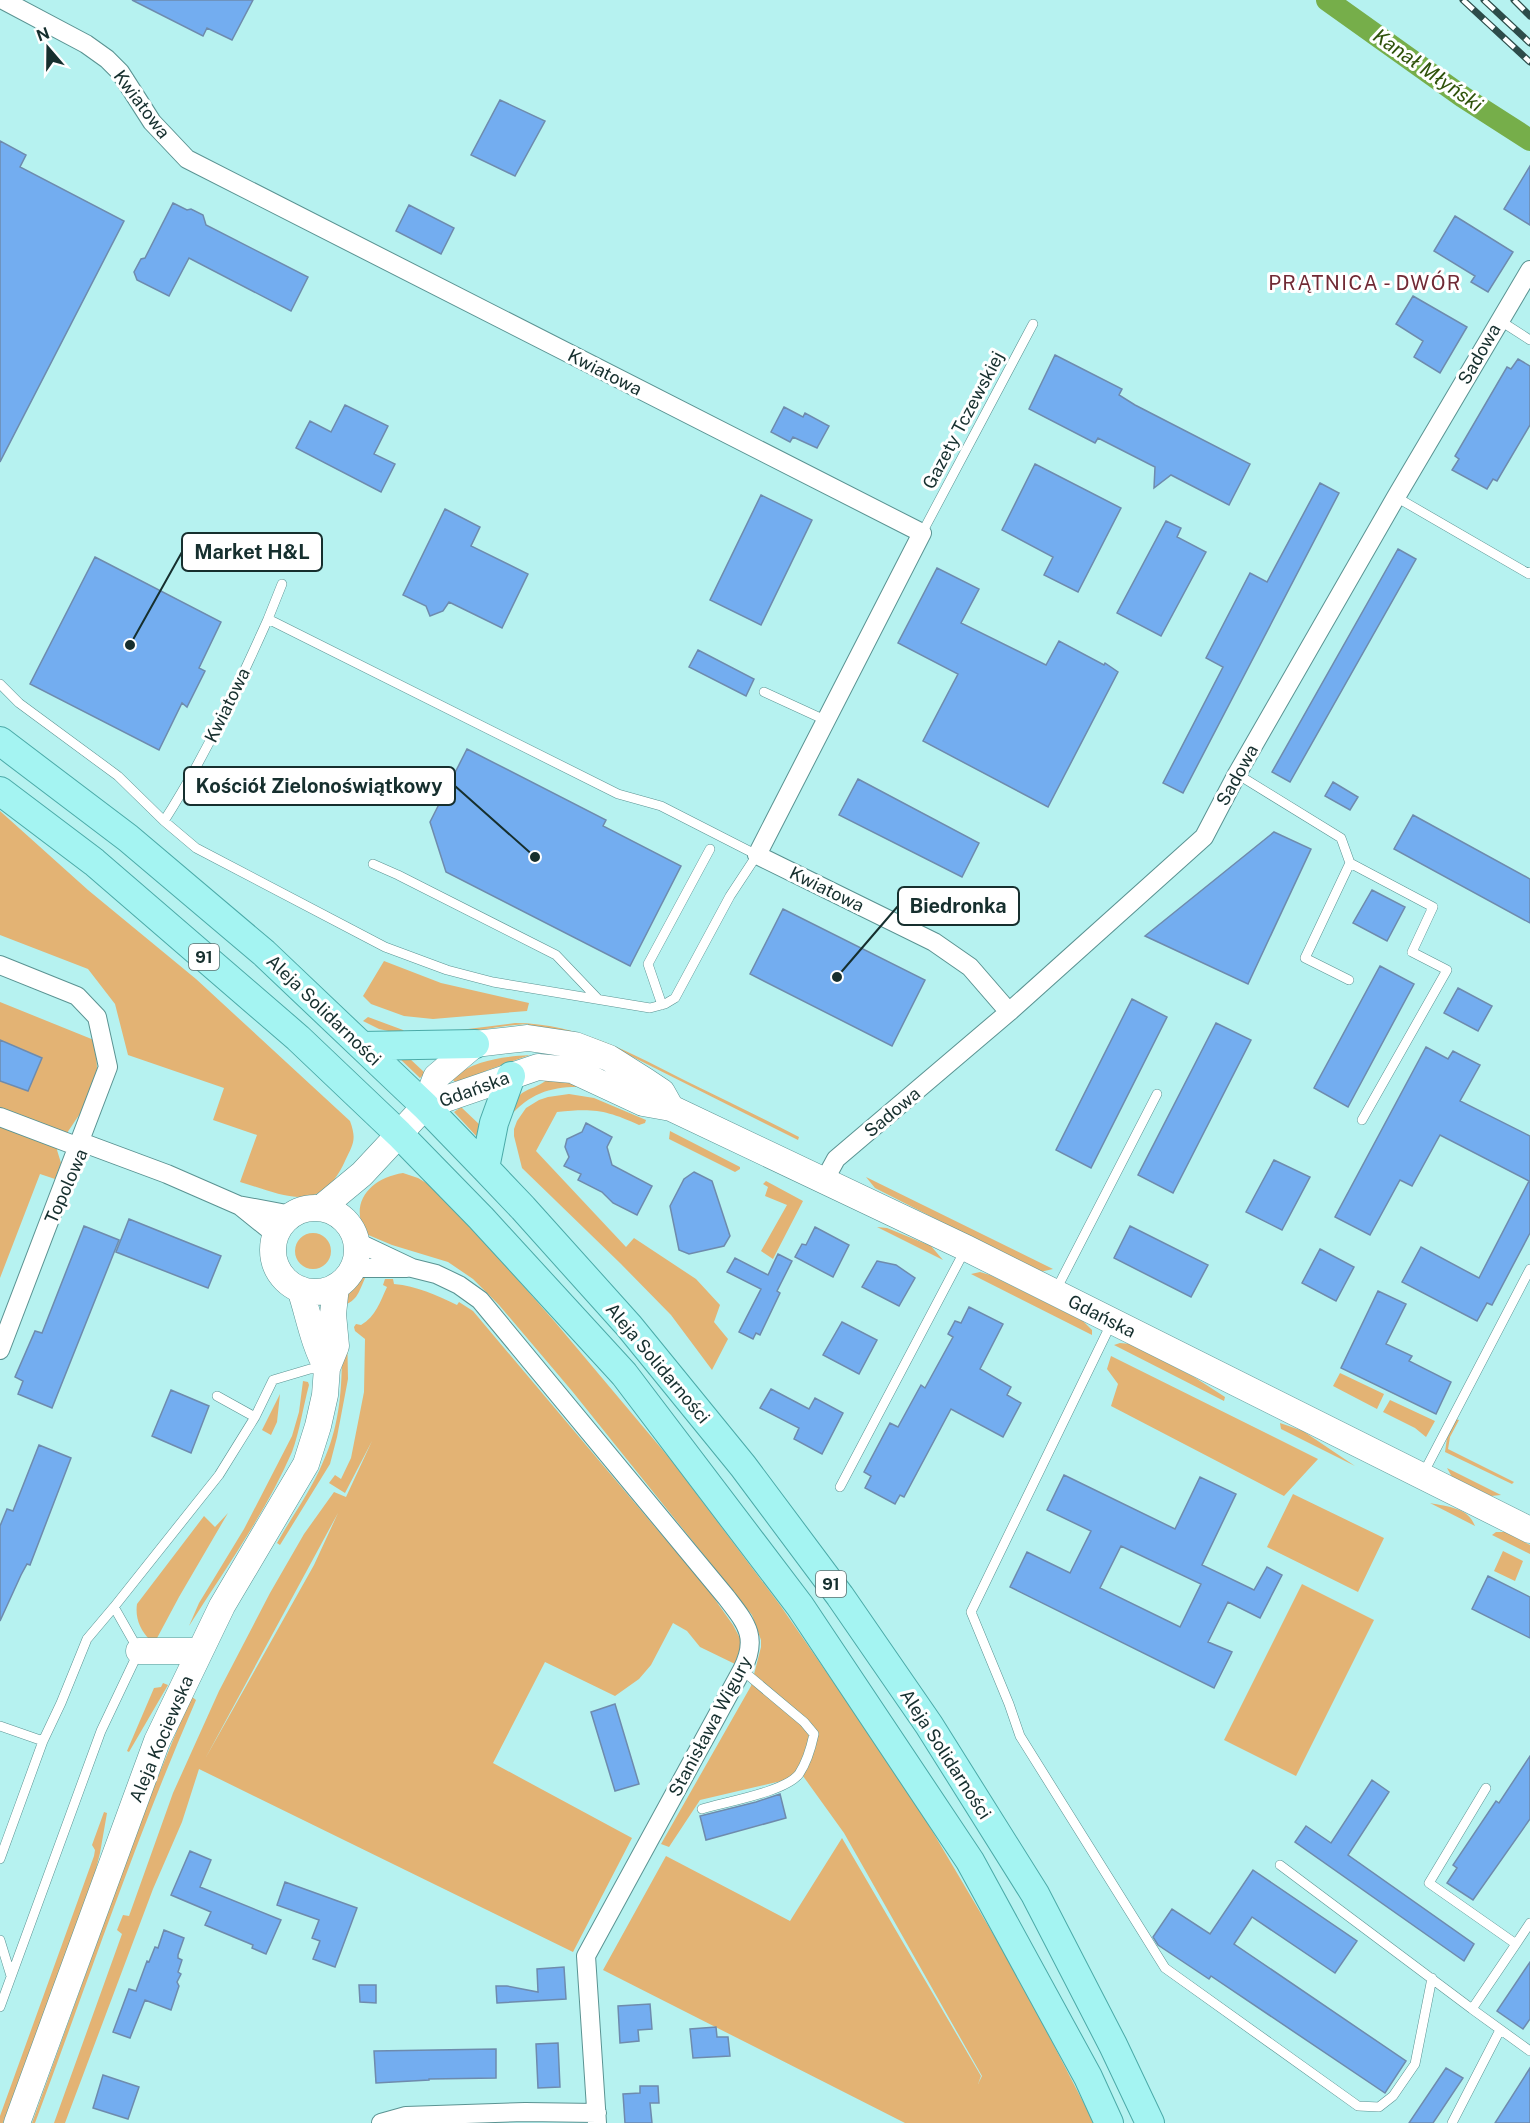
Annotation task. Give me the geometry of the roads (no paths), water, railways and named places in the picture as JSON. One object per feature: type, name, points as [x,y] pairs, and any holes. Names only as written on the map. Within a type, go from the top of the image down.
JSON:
[{"type":"main road","name":"Aleja Solidarności","points":[[0,741],[137,846],[264,953],[425,1106],[524,1208],[629,1326],[743,1466],[846,1605],[929,1725],[1035,1894],[1113,2045],[1150,2123]]},
{"type":"main road","name":"Aleja Solidarności","points":[[0,791],[94,862],[280,1022],[399,1134],[481,1218],[624,1374],[800,1606],[970,1861],[1088,2077],[1109,2123]]},
{"type":"main road","points":[[362,1046],[475,1044]]},
{"type":"main road","points":[[485,1168],[494,1123],[511,1076]]},
{"type":"street","name":"Kwiatowa","points":[[3,0],[86,44],[107,58],[120,72],[152,122],[187,159],[922,533]]},
{"type":"street","name":"Sadowa","points":[[824,1181],[836,1159],[1009,1012],[1204,837],[1236,774],[1530,270]]},
{"type":"street","points":[[757,855],[922,533]]},
{"type":"street","name":"Kwiatowa","points":[[757,855],[934,942],[970,967],[1009,1012]]},
{"type":"street","points":[[0,965],[77,996],[97,1017],[108,1067],[80,1144],[0,1117]]},
{"type":"street","name":"Gdańska","points":[[425,1106],[436,1077],[475,1044],[528,1038],[575,1045],[609,1058],[662,1092],[671,1108]]},
{"type":"street","name":"Gdańska","points":[[425,1106],[538,1067],[572,1070],[643,1103],[671,1108],[966,1248],[1530,1530]]},
{"type":"street","points":[[321,1208],[359,1177],[425,1106]]},
{"type":"street","name":"Topolowa","points":[[0,1350],[80,1144],[167,1174],[238,1205],[292,1215]]},
{"type":"street","points":[[352,1232],[335,1213],[321,1208],[306,1208],[292,1215],[282,1224],[273,1248],[280,1273],[300,1289],[312,1292],[324,1291],[344,1277],[357,1251],[352,1232],[359,1177]]},
{"type":"street","name":"Topolowa","points":[[238,1205],[276,1235]]},
{"type":"street","name":"Stanisława Wigury","points":[[352,1232],[412,1268],[436,1274],[459,1285],[480,1300],[726,1596],[745,1621],[750,1635],[751,1648],[742,1670],[586,1956],[597,2118]]},
{"type":"street","name":"Stanisława Wigury","points":[[344,1277],[412,1268]]},
{"type":"street","name":"Aleja Kociewska","points":[[17,2123],[157,1741],[199,1651],[243,1568],[306,1464],[321,1415],[327,1368],[336,1346],[333,1314],[344,1277]]},
{"type":"street","points":[[300,1289],[316,1348],[327,1368]]},
{"type":"street","points":[[139,1651],[199,1651]]},
{"type":"street","points":[[381,2123],[406,2116],[597,2118]]},
{"type":"lane","points":[[1499,320],[1530,340]]},
{"type":"lane","name":"Gazety Tczewskiej","points":[[922,533],[1033,324]]},
{"type":"lane","points":[[1396,497],[1530,574]]},
{"type":"lane","name":"Kwiatowa","points":[[164,821],[185,788],[214,733],[282,584]]},
{"type":"lane","name":"Kwiatowa","points":[[268,619],[618,794],[661,806],[757,855]]},
{"type":"lane","points":[[0,684],[19,703],[118,776],[164,821],[196,848],[385,947],[447,970],[493,982],[650,1008],[662,1005],[675,998],[730,896],[757,855]]},
{"type":"lane","points":[[764,692],[825,720]]},
{"type":"lane","points":[[1236,774],[1341,838],[1350,863],[1433,907],[1412,952],[1447,970],[1362,1120]]},
{"type":"lane","points":[[662,1005],[648,964],[710,849]]},
{"type":"lane","points":[[1349,980],[1305,958],[1350,863]]},
{"type":"lane","points":[[373,864],[556,955],[598,999]]},
{"type":"lane","points":[[1055,1293],[1157,1094]]},
{"type":"lane","points":[[840,1487],[966,1248]]},
{"type":"lane","points":[[1422,1476],[1530,1269]]},
{"type":"lane","points":[[1113,1322],[971,1612],[1010,1704],[1020,1736],[1165,1968],[1358,2106],[1379,2107],[1393,2096],[1415,2064],[1432,1978]]},
{"type":"lane","points":[[0,1859],[43,1741],[87,1640],[219,1476],[255,1417],[273,1380],[310,1369],[327,1368]]},
{"type":"lane","points":[[217,1395],[255,1417]]},
{"type":"lane","points":[[0,2007],[101,1731],[139,1651],[114,1607]]},
{"type":"lane","points":[[702,1809],[783,1786],[798,1775],[810,1753],[814,1734],[804,1722],[742,1670]]},
{"type":"lane","points":[[0,1726],[43,1741]]},
{"type":"lane","points":[[1486,1788],[1429,1882],[1516,1944]]},
{"type":"lane","points":[[1280,1865],[1530,2051]]},
{"type":"lane","points":[[1472,2009],[1530,1923]]},
{"type":"lane","points":[[0,1940],[11,1976]]},
{"type":"lane","points":[[1452,2123],[1500,2030]]},
{"type":"waterway","name":"Kanał Młyński","points":[[1327,0],[1463,97],[1530,140]]},
{"type":"railway","points":[[1463,0],[1530,62]]},
{"type":"railway","points":[[1484,0],[1530,43]]},
{"type":"railway","points":[[1514,0],[1530,16]]},
{"type":"place","name":"Market H&L","points":[[130,645]]},
{"type":"place","name":"Kościół Zielonoświątkowy","points":[[535,857]]},
{"type":"place","name":"Biedronka","points":[[837,977]]},
{"type":"district","name":"PRĄTNICA - DWÓR","points":[[1365,283]]}]
